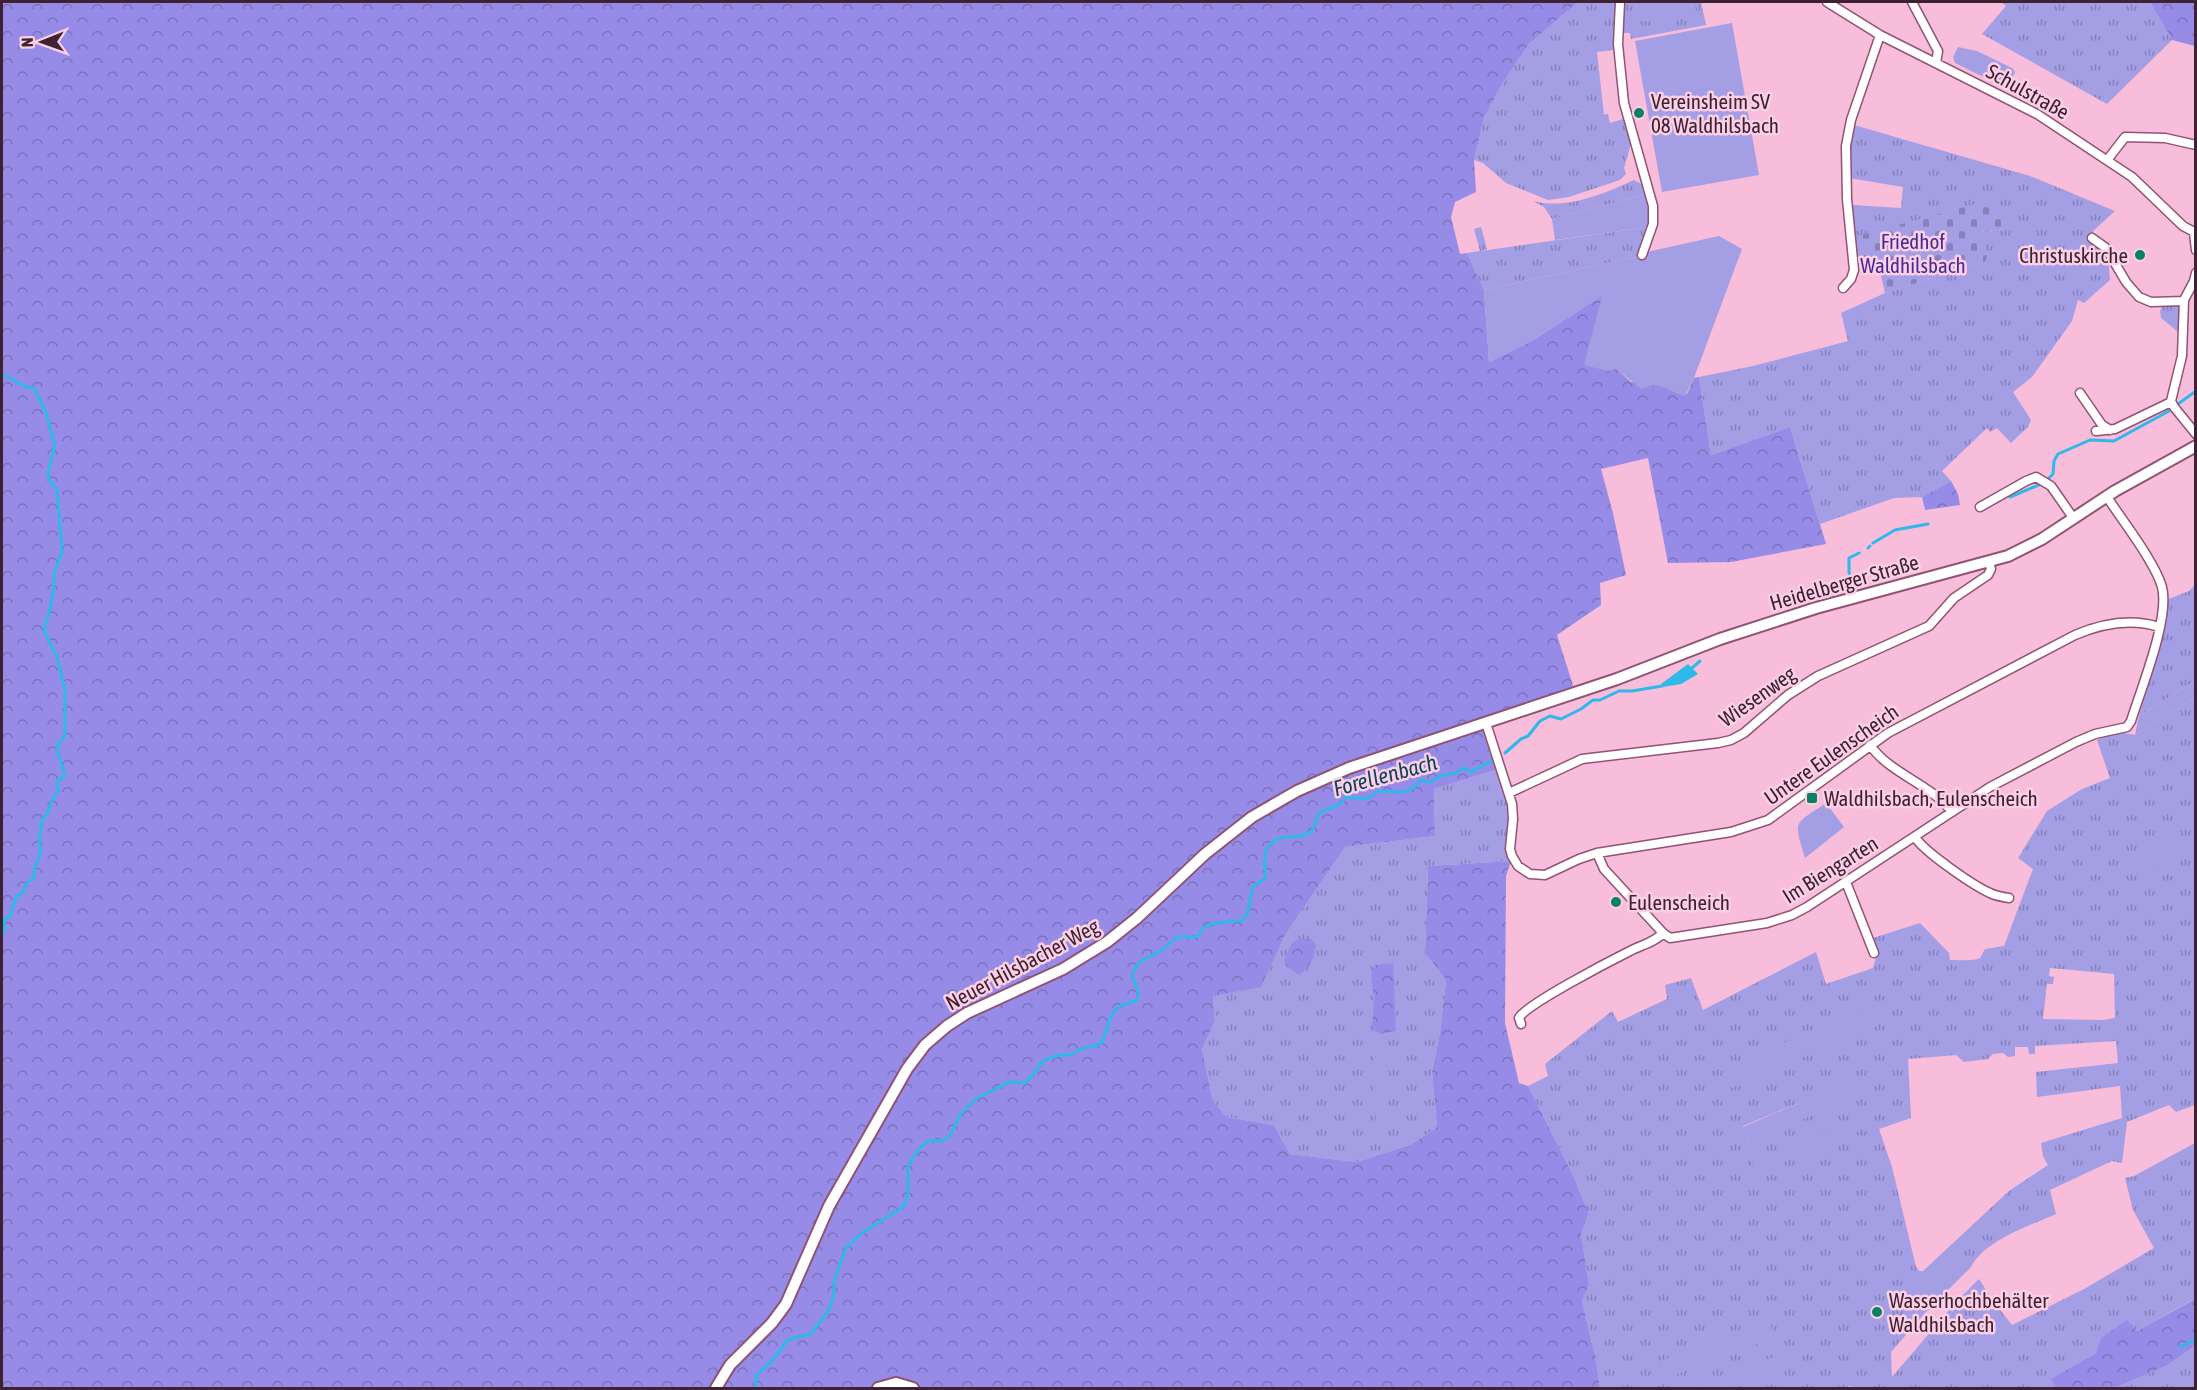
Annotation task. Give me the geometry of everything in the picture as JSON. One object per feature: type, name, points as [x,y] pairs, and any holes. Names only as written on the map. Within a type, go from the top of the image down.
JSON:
[{"type":"street","points":[[1620,2],[1618,44],[1624,103],[1653,206],[1653,224],[1642,255]]},
{"type":"street","name":"Schulstraße","points":[[1827,2],[1881,35],[2031,110],[2108,159],[2138,182],[2183,226],[2195,233]]},
{"type":"street","points":[[1912,2],[1938,51],[1936,63]]},
{"type":"street","points":[[1843,288],[1851,279],[1854,270],[1846,172],[1847,139],[1851,120],[1881,35]]},
{"type":"street","points":[[2108,159],[2126,137],[2165,138],[2196,146]]},
{"type":"street","points":[[2195,233],[2196,250]]},
{"type":"street","points":[[2092,238],[2106,248],[2126,282],[2139,297],[2151,302],[2184,301]]},
{"type":"street","points":[[2171,402],[2182,354],[2184,301],[2195,278]]},
{"type":"street","points":[[2080,393],[2102,425],[2109,430]]},
{"type":"street","points":[[2096,431],[2109,430],[2171,402]]},
{"type":"street","points":[[2171,402],[2196,434]]},
{"type":"street","name":"Heidelberger Straße","points":[[1486,723],[1816,608],[1989,562],[2036,543],[2107,497],[2196,446]]},
{"type":"street","points":[[1980,507],[2036,477],[2051,486],[2074,519]]},
{"type":"street","points":[[2107,497],[2158,576],[2164,600],[2158,627]]},
{"type":"street","name":"Wiesenweg","points":[[1509,794],[1582,759],[1718,743],[1734,738],[1748,730],[1788,695],[1812,679],[1929,626],[1953,598],[1988,575],[1991,569],[1989,562]]},
{"type":"street","name":"Untere Eulenscheich","points":[[1486,723],[1509,794],[1513,814],[1510,844],[1512,856],[1522,870],[1535,875],[1545,875],[1579,859],[1598,854],[1756,825],[1781,812],[1870,745],[1908,722],[2081,633],[2103,626],[2134,622],[2158,627]]},
{"type":"street","name":"Im Biengarten","points":[[1663,933],[1668,938],[1675,939],[1773,921],[1802,910],[1993,786],[2076,742],[2095,734],[2127,727],[2131,721],[2158,627]]},
{"type":"street","name":"Neuer Hilsbacher Weg","points":[[716,1389],[730,1365],[772,1323],[786,1304],[829,1206],[907,1069],[933,1038],[967,1013],[1063,969],[1107,942],[1137,918],[1205,854],[1252,817],[1279,801],[1349,768],[1486,723]]},
{"type":"street","points":[[1870,745],[1879,756],[1943,801],[1952,812]]},
{"type":"street","points":[[1915,837],[1923,848],[1980,888],[2009,898]]},
{"type":"street","points":[[1521,1023],[1520,1014],[1537,1003],[1625,953],[1654,941],[1663,933],[1604,869],[1598,854]]},
{"type":"street","points":[[1846,882],[1874,953]]},
{"type":"street","points":[[878,1389],[896,1383],[913,1389]]},
{"type":"green space","points":[[2,2],[1578,2],[1529,44],[1502,84],[1484,118],[1474,160],[1476,192],[1455,202],[1451,217],[1460,254],[1467,253],[1484,290],[1489,362],[1535,339],[1603,295],[1617,369],[1631,382],[1654,384],[1687,394],[1694,378],[1699,377],[1711,455],[1790,427],[1826,544],[1731,562],[1668,563],[1648,458],[1601,469],[1626,575],[1600,583],[1601,605],[1557,635],[1577,698],[1492,726],[1488,746],[1496,770],[1434,789],[1435,836],[1345,847],[1284,937],[1261,987],[1213,996],[1215,1021],[1202,1049],[1213,1101],[1227,1117],[1274,1125],[1290,1154],[1357,1162],[1412,1144],[1437,1127],[1432,1072],[1440,1033],[1446,980],[1425,953],[1428,866],[1511,861],[1506,876],[1505,1023],[1519,1083],[1528,1086],[1572,1173],[1589,1214],[1581,1233],[1589,1285],[1582,1301],[1600,1388],[2,1388]]},
{"type":"green space","points":[[1578,2],[1616,2],[1613,50],[1597,52],[1604,115],[1608,114],[1610,123],[1623,119],[1631,144],[1624,168],[1626,174],[1620,180],[1569,197],[1548,200],[1506,183],[1483,163],[1474,160],[1484,118],[1502,84],[1529,44]]},
{"type":"green space","points":[[1623,2],[1701,2],[1706,25],[1631,39],[1630,33],[1622,33]]},
{"type":"green space","points":[[1639,2],[1695,2],[1696,13],[1642,22]]},
{"type":"green space","points":[[2001,2],[2150,2],[2172,40],[2107,104],[1982,34],[2006,6]]},
{"type":"green space","points":[[2150,2],[2195,2],[2195,46],[2172,40]]},
{"type":"green space","points":[[1732,23],[1759,175],[1662,192],[1635,41]]},
{"type":"green space","points":[[1958,47],[1977,51],[2012,68],[2015,72],[2006,88],[1955,63],[1953,57]]},
{"type":"green space","points":[[1854,125],[2030,176],[2115,211],[2093,231],[2103,252],[2108,257],[2110,280],[2084,303],[2078,300],[2072,321],[2032,377],[2013,392],[2031,420],[2028,427],[2011,443],[1997,428],[1990,432],[1987,428],[1942,471],[1951,481],[1922,497],[1894,498],[1820,524],[1790,427],[1711,455],[1699,377],[1753,366],[1848,341],[1841,313],[1885,293],[1985,262],[1987,258],[1980,231],[1989,232],[2009,227],[1854,237],[1852,205],[1901,208],[1903,187],[1849,178]]},
{"type":"green space","points":[[1634,180],[1643,185],[1648,194],[1552,219],[1544,207],[1533,201],[1572,202]]},
{"type":"green space","points":[[1648,194],[1649,227],[1555,240],[1552,219]]},
{"type":"green space","name":"Friedhof Waldhilsbach","points":[[1975,204],[2006,209],[2009,227],[1989,232],[1981,231],[1987,258],[1985,262],[1885,293],[1878,262],[1860,265],[1854,237]]},
{"type":"green space","points":[[1481,227],[1487,249],[1481,251],[1649,227],[1639,256],[1484,290],[1467,253],[1480,251],[1474,229]]},
{"type":"green space","points":[[1719,236],[1742,249],[1694,378],[1685,396],[1659,386],[1641,389],[1617,369],[1608,371],[1584,365],[1602,296],[1535,339],[1489,363],[1484,290],[1639,256],[1639,259],[1647,252]]},
{"type":"green space","points":[[2163,304],[2181,307],[2180,328],[2177,331],[2161,318],[2160,311]]},
{"type":"green space","points":[[1951,481],[1958,494],[1960,505],[1925,510],[1922,497]]},
{"type":"green space","points":[[2195,585],[2195,681],[2139,716],[2163,633],[2166,600],[2189,591]]},
{"type":"green space","points":[[2195,681],[2195,697],[2135,735],[2139,716]]},
{"type":"green space","points":[[2195,697],[2195,1105],[2176,1112],[2169,1105],[2127,1122],[2122,1163],[2112,1161],[2050,1190],[2056,1214],[2009,1235],[1986,1249],[1891,1352],[1892,1377],[1955,1303],[1979,1279],[2012,1325],[2084,1289],[2154,1248],[2133,1210],[2125,1178],[2134,1176],[2195,1143],[2195,1304],[2192,1300],[2137,1331],[2127,1321],[2096,1353],[2050,1379],[2056,1388],[1853,1388],[1850,1386],[1845,1388],[1600,1388],[1582,1301],[1589,1285],[1581,1233],[1589,1214],[1572,1173],[1528,1086],[1548,1076],[1545,1064],[1612,1011],[1618,1022],[1667,999],[1665,985],[1691,978],[1703,1010],[1816,952],[1826,984],[1873,968],[1877,954],[1873,938],[1920,923],[1949,953],[1950,960],[1978,959],[1985,949],[2004,946],[2033,869],[2018,858],[2047,811],[2082,789],[2110,778],[2097,740],[2115,733],[2135,735]],"holes":[[[2050,968],[2114,974],[2115,1018],[2103,1020],[2043,1019],[2047,984],[2053,984],[2054,977],[2049,976]],[[2116,1041],[2118,1063],[2036,1072],[2037,1097],[2120,1086],[2122,1118],[2041,1143],[2043,1156],[2048,1165],[2009,1191],[1923,1271],[1919,1271],[1916,1267],[1892,1167],[1879,1129],[1911,1118],[1908,1059],[1956,1055],[1964,1062],[1988,1059],[1993,1054],[2003,1053],[2008,1057],[2015,1056],[2015,1047],[2028,1047],[2029,1054],[2035,1054],[2035,1046]],[[1850,1082],[1749,1142],[1743,1126]]]},
{"type":"green space","points":[[1496,770],[1509,793],[1511,861],[1428,866],[1425,953],[1446,980],[1440,1033],[1432,1072],[1437,1127],[1412,1144],[1357,1162],[1290,1154],[1274,1125],[1227,1117],[1213,1101],[1202,1049],[1215,1021],[1213,995],[1261,986],[1284,937],[1345,847],[1435,836],[1434,789]]},
{"type":"green space","points":[[1826,803],[1844,827],[1805,858],[1799,836],[1799,824]]},
{"type":"green space","points":[[2195,835],[2195,854],[2131,871],[2127,853]]},
{"type":"green space","points":[[1300,938],[1311,939],[1316,945],[1311,962],[1299,975],[1286,966],[1284,960],[1292,943]]},
{"type":"green space","points":[[1393,963],[1396,1031],[1380,1034],[1372,1029],[1374,999],[1371,975],[1375,965]]},
{"type":"green space","points":[[1878,1002],[1877,1026],[1731,1088],[1724,1069]]},
{"type":"green space","points":[[1374,1042],[1386,1042],[1388,1144],[1376,1144]]},
{"type":"green space","points":[[1850,1081],[1853,1098],[1749,1142],[1743,1127]]},
{"type":"green space","points":[[1856,1117],[1860,1131],[1755,1174],[1752,1160]]},
{"type":"green space","points":[[1955,1252],[1968,1265],[1935,1300],[1919,1285]]},
{"type":"green space","points":[[2193,1300],[2195,1304],[2195,1346],[2168,1365],[2115,1388],[2056,1388],[2050,1379],[2096,1353],[2101,1338],[2127,1320],[2137,1331]]},
{"type":"green space","points":[[1770,1318],[1773,1338],[1669,1377],[1658,1362]]},
{"type":"green space","points":[[2195,1346],[2195,1388],[2115,1388],[2168,1365]]},
{"type":"green space","points":[[1777,1356],[1780,1372],[1731,1388],[1686,1388]]},
{"type":"water","points":[[1688,664],[1698,674],[1681,684],[1663,687],[1661,684]]},
{"type":"waterway","points":[[2,374],[26,387],[34,388],[45,410],[55,445],[48,473],[49,479],[57,490],[62,552],[55,571],[52,600],[44,631],[57,657],[65,690],[65,736],[58,744],[57,750],[65,775],[57,782],[58,792],[42,820],[39,842],[41,852],[34,869],[35,876],[26,884],[24,891],[16,897],[10,916],[4,920],[5,929],[2,936]]},
{"type":"waterway","points":[[2178,404],[2196,391]]},
{"type":"waterway","points":[[2047,480],[2053,474],[2054,461],[2058,454],[2090,440],[2114,441],[2169,411]]},
{"type":"waterway","points":[[2010,497],[2041,484]]},
{"type":"waterway","name":"Forellenbach","points":[[1873,543],[1895,530],[1928,524]]},
{"type":"waterway","name":"Forellenbach","points":[[1854,590],[1849,572],[1849,558],[1859,553]]},
{"type":"waterway","name":"Forellenbach","points":[[1692,668],[1700,661]]},
{"type":"waterway","name":"Forellenbach","points":[[1505,753],[1528,736],[1540,721],[1550,716],[1561,719],[1593,700],[1600,700],[1619,691],[1662,686]]},
{"type":"waterway","name":"Forellenbach","points":[[756,1388],[756,1375],[771,1362],[788,1340],[811,1334],[829,1310],[835,1278],[846,1248],[862,1233],[903,1207],[908,1195],[908,1166],[921,1146],[932,1140],[942,1141],[949,1137],[960,1115],[976,1099],[1009,1082],[1026,1083],[1043,1061],[1059,1055],[1070,1055],[1081,1049],[1101,1044],[1113,1013],[1118,1007],[1137,999],[1137,988],[1132,977],[1139,963],[1162,950],[1176,938],[1197,936],[1207,926],[1241,921],[1247,915],[1253,886],[1265,879],[1265,854],[1270,844],[1282,838],[1307,834],[1313,828],[1319,813],[1338,805],[1347,797],[1366,799],[1379,791],[1403,792],[1415,787],[1420,780],[1431,782],[1440,776],[1455,773],[1463,768],[1471,772],[1493,760]]},
{"type":"waterway","points":[[2180,1347],[2196,1339]]},
{"type":"place","name":"Vereinsheim SV 08 Waldhilsbach","points":[[1639,113]]},
{"type":"place","name":"Christuskirche","points":[[2140,255]]},
{"type":"place","name":"Waldhilsbach, Eulenscheich","points":[[1812,798]]},
{"type":"place","name":"Eulenscheich","points":[[1616,902]]},
{"type":"place","name":"Wasserhochbehälter Waldhilsbach","points":[[1877,1312]]}]
